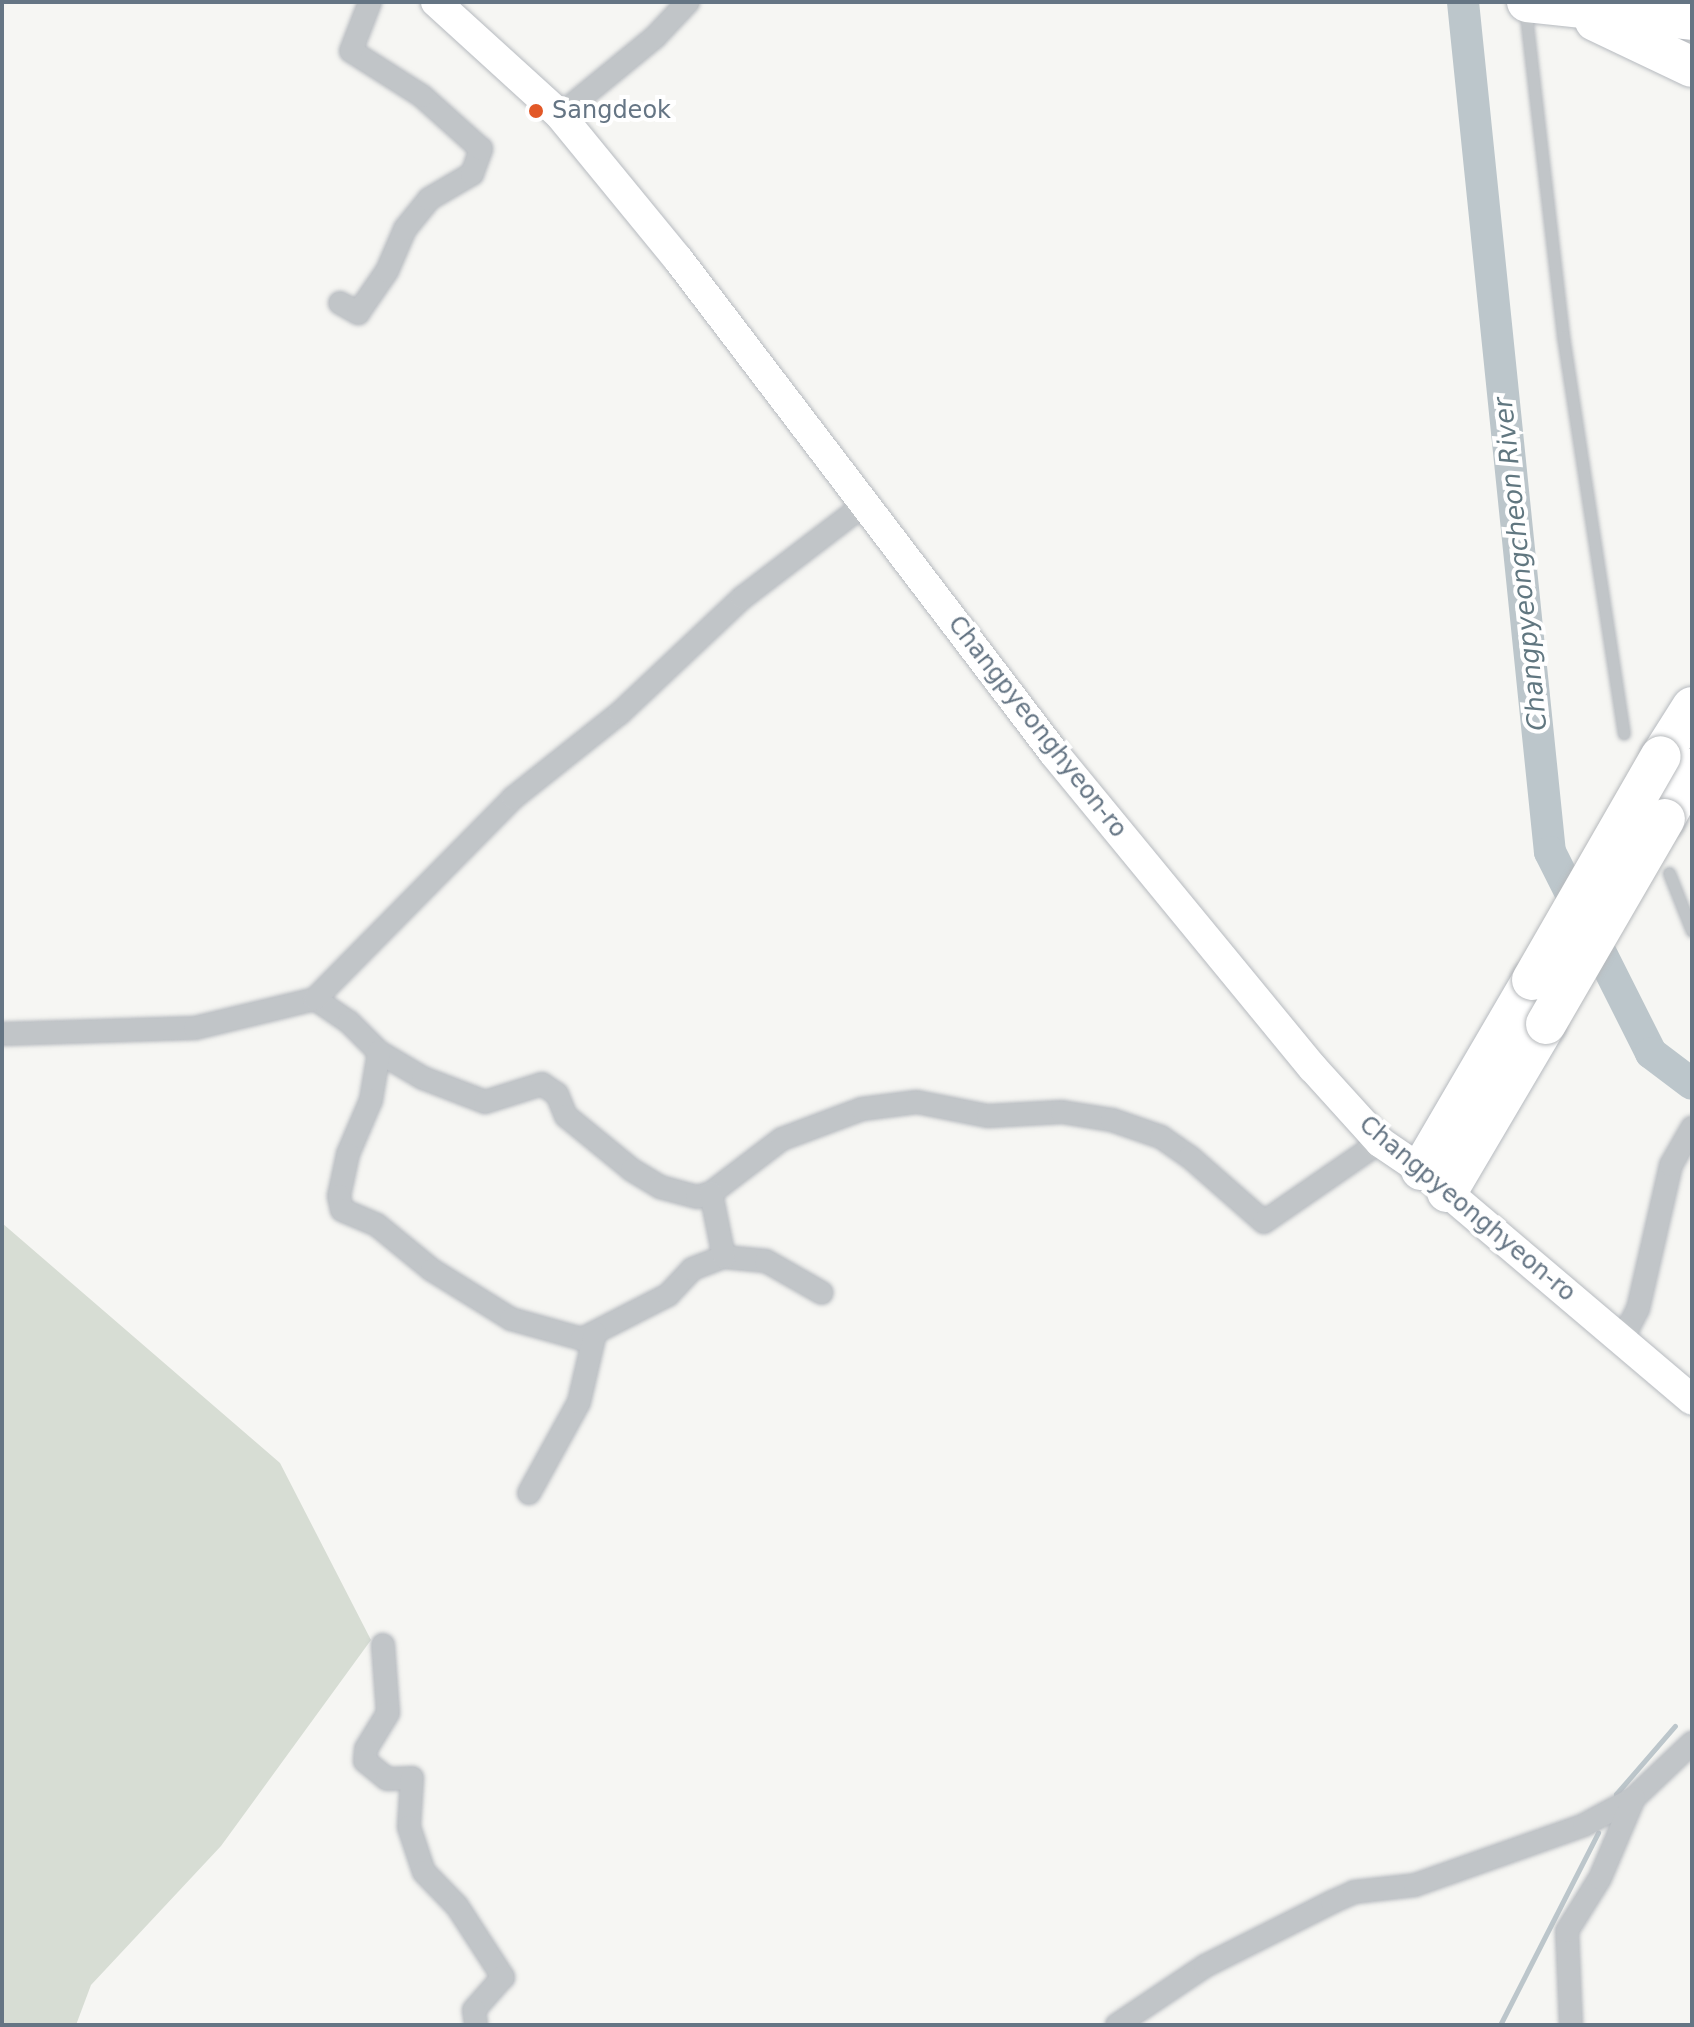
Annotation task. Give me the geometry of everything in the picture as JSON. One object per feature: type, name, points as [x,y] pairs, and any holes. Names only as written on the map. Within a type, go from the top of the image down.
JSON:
[{"type":"highway","points":[[1537,3],[1692,20]]},
{"type":"highway","points":[[1537,3],[1692,67]]},
{"type":"highway","points":[[1434,1181],[1546,1024],[1665,819],[1676,763],[1692,707]]},
{"type":"highway","points":[[1434,1181],[1532,980],[1676,763]]},
{"type":"main road","name":"Changpyeonghyeon-ro","points":[[436,2],[560,115],[678,259],[1111,824],[1380,1142],[1434,1181],[1692,1400]]},
{"type":"street","points":[[340,303],[358,313],[387,271],[405,229],[429,199],[472,174],[481,149],[422,96],[351,51],[370,2]]},
{"type":"street","points":[[560,115],[655,37],[688,2]]},
{"type":"street","points":[[2,1034],[195,1028],[315,999],[374,934],[513,798],[620,713],[742,598],[865,504]]},
{"type":"street","points":[[315,999],[349,1022],[379,1052],[423,1078],[485,1102],[542,1084],[557,1094],[566,1116],[632,1170],[660,1187],[697,1197],[711,1193],[782,1139],[862,1109],[917,1102],[988,1116],[1062,1112],[1112,1120],[1161,1137],[1190,1157],[1264,1222],[1380,1142]]},
{"type":"street","points":[[379,1052],[371,1100],[348,1154],[339,1196],[342,1210],[377,1225],[432,1270],[511,1319],[582,1339],[668,1295],[692,1269],[724,1257],[766,1261],[822,1293]]},
{"type":"street","points":[[1621,1342],[1638,1309],[1671,1165],[1692,1128]]},
{"type":"street","points":[[711,1193],[724,1257]]},
{"type":"street","points":[[529,1493],[579,1402],[595,1333]]},
{"type":"street","points":[[383,1645],[388,1713],[366,1749],[365,1761],[387,1779],[412,1778],[409,1827],[424,1872],[457,1906],[503,1977],[474,2010],[476,2025]]},
{"type":"street","points":[[1117,2025],[1205,1966],[1354,1892],[1435,1879],[1584,1825],[1634,1798],[1692,1743]]},
{"type":"street","points":[[1571,2025],[1567,1931],[1600,1878],[1634,1798]]},
{"type":"lane","points":[[1537,3],[1563,336],[1624,733]]},
{"type":"lane","points":[[1669,873],[1692,931]]},
{"type":"shaded area","points":[[2,1223],[280,1463],[371,1640],[221,1846],[91,1985],[76,2025],[2,2025]]},
{"type":"waterway","name":"Changpyeongcheon River","points":[[1463,2],[1550,852],[1651,1053],[1692,1084]]},
{"type":"waterway","points":[[1616,1794],[1675,1726]]},
{"type":"waterway","points":[[1500,2025],[1598,1833]]},
{"type":"place","name":"Sangdeok","points":[[536,111]]}]
